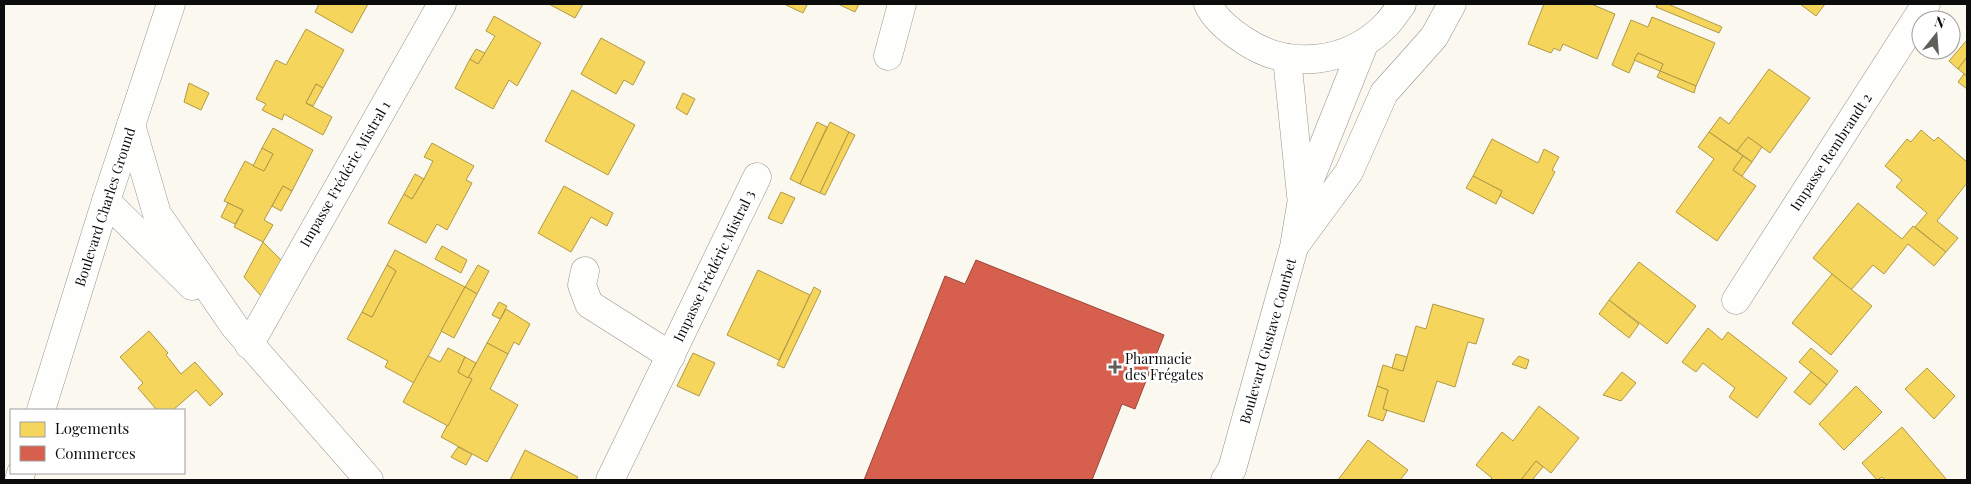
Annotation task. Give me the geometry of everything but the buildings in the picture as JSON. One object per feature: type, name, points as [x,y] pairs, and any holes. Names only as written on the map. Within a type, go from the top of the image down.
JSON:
[{"type":"street","name":"Boulevard Charles Ground","points":[[41,409],[106,201],[171,4]]},
{"type":"street","name":"Impasse Frédéric Mistral 1","points":[[242,336],[442,4]]},
{"type":"street","points":[[888,56],[902,4]]},
{"type":"street","points":[[1208,4],[1229,31],[1256,48],[1287,58],[1314,60],[1339,55],[1364,44],[1387,25],[1402,4]]},
{"type":"street","points":[[1294,247],[1349,172],[1384,93],[1434,37],[1452,4]]},
{"type":"street","name":"Impasse Rembrandt 2","points":[[1736,300],[1926,4]]},
{"type":"street","name":"Boulevard Gustave Courbet","points":[[1226,480],[1232,469],[1294,247],[1302,199],[1364,44]]},
{"type":"street","name":"Boulevard Gustave Courbet","points":[[1287,58],[1302,199]]},
{"type":"street","points":[[131,125],[158,214],[242,336]]},
{"type":"street","name":"Impasse Frédéric Mistral 3","points":[[610,480],[758,177]]},
{"type":"street","points":[[106,201],[242,336],[368,480]]},
{"type":"street","name":"Impasse Frédéric Mistral 3","points":[[585,271],[582,285],[590,304],[670,356]]},
{"type":"place","name":"Pharmacie des Frégates","points":[[1115,367]]}]
